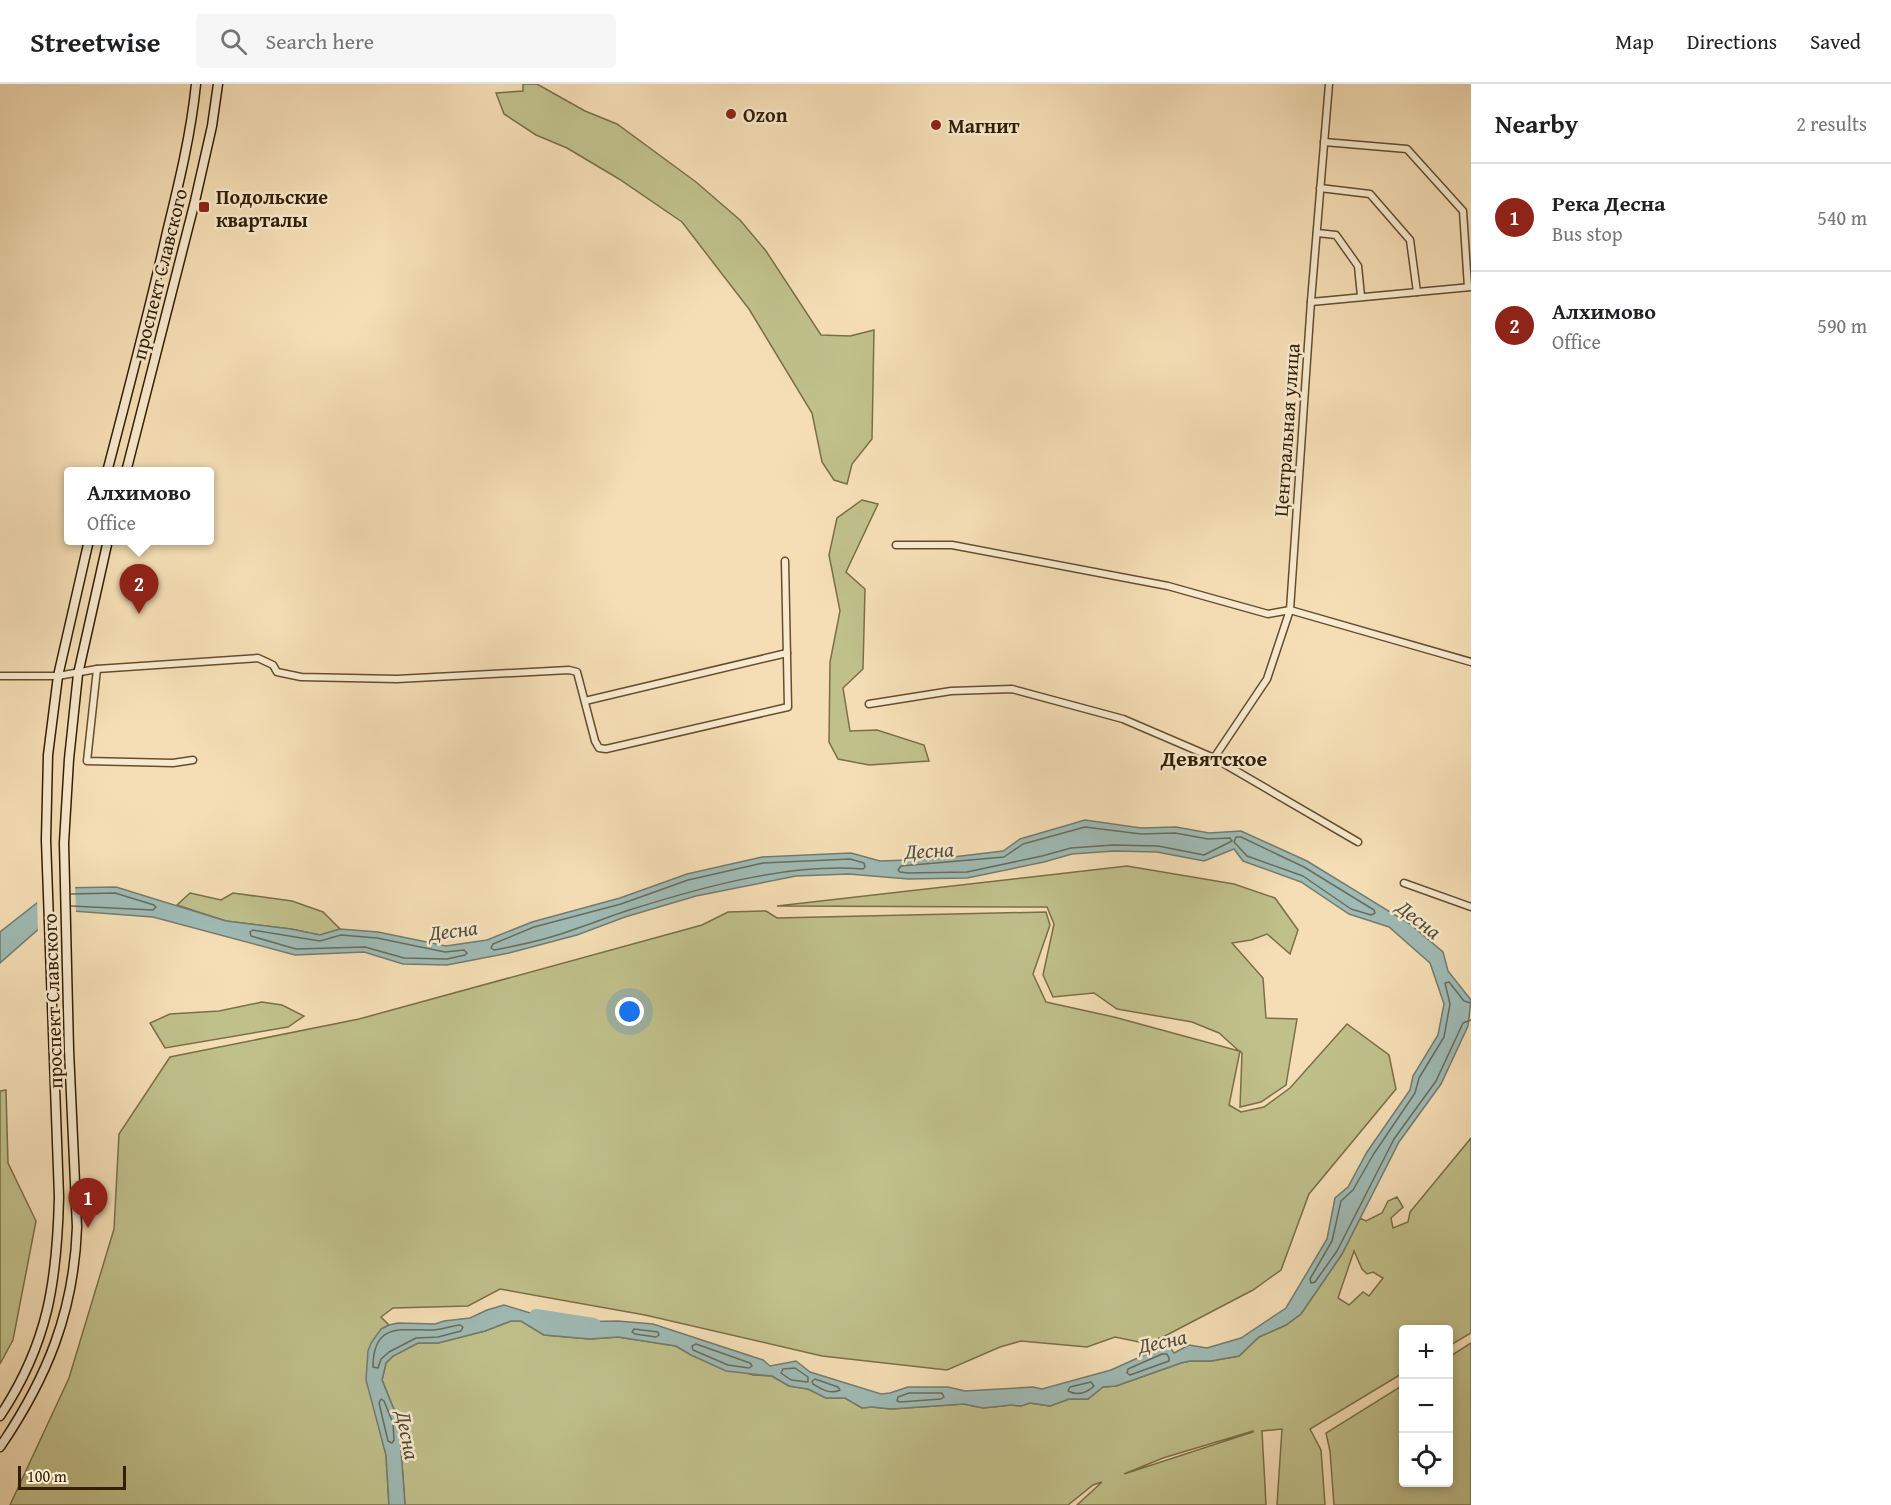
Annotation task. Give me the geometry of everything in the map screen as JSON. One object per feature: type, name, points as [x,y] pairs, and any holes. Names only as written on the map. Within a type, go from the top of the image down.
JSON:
[{"type":"main road","name":"проспект Славского","points":[[108,467],[147,320],[191,121],[196,84]]},
{"type":"main road","name":"проспект Славского","points":[[127,467],[197,190],[212,126],[218,84]]},
{"type":"main road","name":"проспект Славского","points":[[0,1416],[22,1379],[40,1336],[55,1276],[58,1248],[59,1197],[46,840],[49,742],[58,676],[88,545]]},
{"type":"main road","name":"проспект Славского","points":[[0,1447],[23,1414],[44,1373],[61,1329],[72,1286],[76,1254],[64,843],[69,759],[78,674],[107,545]]},
{"type":"street","name":"Центральная улица","points":[[1214,758],[1267,679],[1290,610],[1311,302],[1329,84]]},
{"type":"street","points":[[1311,302],[1470,287],[1463,211],[1407,149],[1324,142]]},
{"type":"street","points":[[1320,188],[1370,194],[1410,240],[1417,292]]},
{"type":"street","points":[[1317,233],[1336,235],[1358,266],[1361,296]]},
{"type":"street","points":[[896,544],[952,545],[1168,586],[1268,614],[1290,610],[1471,662]]},
{"type":"street","points":[[0,676],[58,676],[97,669],[258,658],[273,665],[277,672],[301,677],[397,679],[569,670],[577,672],[596,741],[599,748],[606,749],[788,707],[785,561]]},
{"type":"street","points":[[585,701],[787,653]]},
{"type":"street","points":[[97,669],[87,761],[173,764],[194,760]]},
{"type":"street","points":[[869,704],[951,691],[1012,689],[1123,719],[1214,758],[1358,842]]},
{"type":"street","points":[[1404,883],[1471,907]]},
{"type":"green space","points":[[523,84],[537,84],[585,111],[617,124],[696,182],[740,220],[766,251],[821,335],[850,336],[874,330],[872,439],[852,464],[847,484],[834,480],[822,462],[812,413],[749,309],[682,222],[619,179],[567,148],[536,135],[504,114],[496,93],[523,91]]},
{"type":"green space","points":[[862,500],[878,504],[846,572],[865,589],[863,669],[843,688],[850,731],[877,730],[924,745],[929,761],[869,765],[838,759],[829,742],[830,662],[840,611],[829,555],[837,518]]},
{"type":"green space","points":[[1127,866],[1234,884],[1275,898],[1298,930],[1290,954],[1267,934],[1251,940],[1232,943],[1263,978],[1266,1018],[1297,1019],[1286,1085],[1261,1102],[1240,1107],[1242,1053],[1240,1051],[1229,1105],[1241,1112],[1264,1107],[1290,1088],[1347,1024],[1389,1055],[1396,1089],[1309,1194],[1281,1270],[1253,1290],[1163,1337],[1144,1343],[1115,1337],[1087,1347],[1021,1341],[1000,1347],[947,1370],[822,1356],[645,1315],[500,1289],[468,1306],[393,1308],[381,1317],[389,1325],[381,1329],[377,1418],[386,1455],[389,1505],[10,1505],[69,1378],[114,1229],[119,1134],[170,1057],[359,1019],[702,925],[728,912],[766,911],[777,918],[1046,912],[1050,925],[1033,974],[1046,1002],[1114,1017],[1239,1051],[1219,1033],[1192,1022],[1117,1009],[1094,993],[1053,997],[1043,975],[1054,924],[1047,907],[777,906]]},
{"type":"green space","points":[[190,893],[221,900],[233,893],[292,901],[323,912],[340,929],[320,935],[226,921],[177,905]]},
{"type":"green space","points":[[262,1002],[282,1005],[304,1016],[288,1027],[165,1048],[150,1023],[170,1014],[219,1011]]},
{"type":"green space","points":[[6,1090],[8,1163],[36,1221],[13,1340],[0,1364],[0,1091]]},
{"type":"green space","points":[[1471,1138],[1471,1333],[1453,1344],[1453,1325],[1399,1325],[1399,1375],[1310,1429],[1321,1450],[1325,1505],[1277,1505],[1282,1429],[1262,1431],[1266,1505],[1077,1505],[1102,1482],[1093,1485],[1068,1505],[405,1505],[399,1422],[382,1380],[386,1363],[393,1356],[418,1343],[438,1343],[485,1331],[511,1321],[521,1321],[544,1335],[590,1339],[618,1337],[676,1346],[691,1355],[753,1375],[772,1376],[789,1386],[808,1389],[826,1398],[845,1398],[862,1408],[891,1409],[964,1404],[983,1408],[1021,1406],[1030,1403],[1050,1406],[1069,1399],[1088,1399],[1103,1387],[1116,1386],[1181,1363],[1239,1356],[1259,1337],[1286,1325],[1301,1314],[1342,1254],[1360,1218],[1366,1221],[1382,1213],[1388,1201],[1397,1197],[1403,1207],[1391,1218],[1393,1228],[1408,1222],[1410,1212]],"holes":[[[1354,1251],[1362,1269],[1367,1274],[1373,1272],[1383,1278],[1369,1296],[1363,1292],[1349,1305],[1338,1298]],[[1253,1432],[1124,1474],[1163,1458]]]},
{"type":"green space","points":[[1471,1343],[1471,1505],[1334,1505],[1330,1451],[1326,1433],[1399,1387],[1399,1487],[1453,1487],[1453,1354]]},
{"type":"water","points":[[1085,820],[1141,828],[1176,827],[1209,833],[1241,831],[1307,861],[1410,924],[1443,952],[1448,971],[1471,1000],[1468,1026],[1441,1084],[1399,1142],[1342,1254],[1301,1314],[1286,1325],[1259,1337],[1239,1356],[1181,1363],[1116,1386],[1103,1387],[1088,1399],[1069,1399],[1050,1406],[1030,1403],[1021,1406],[983,1408],[964,1404],[891,1409],[862,1408],[845,1398],[826,1398],[808,1389],[789,1386],[772,1376],[726,1371],[676,1346],[618,1337],[590,1339],[544,1335],[521,1321],[511,1321],[485,1331],[438,1343],[418,1343],[393,1356],[386,1363],[382,1380],[399,1422],[405,1505],[389,1505],[386,1455],[366,1380],[368,1351],[371,1343],[381,1329],[398,1323],[435,1324],[470,1318],[504,1305],[560,1322],[618,1321],[653,1324],[763,1360],[770,1366],[796,1361],[810,1372],[881,1394],[908,1387],[948,1387],[965,1391],[1033,1387],[1042,1389],[1111,1370],[1160,1348],[1169,1346],[1174,1353],[1189,1345],[1207,1348],[1241,1338],[1286,1308],[1327,1239],[1335,1198],[1348,1187],[1367,1152],[1410,1090],[1413,1076],[1438,1035],[1444,1004],[1430,963],[1389,927],[1349,914],[1301,882],[1243,861],[1234,849],[1204,861],[1157,852],[1114,851],[1072,854],[967,878],[908,879],[849,874],[796,876],[696,896],[625,917],[577,935],[509,953],[447,965],[403,964],[364,952],[295,955],[153,917],[73,911],[41,927],[0,963],[0,932],[56,888],[116,887],[226,921],[320,935],[340,929],[378,932],[446,946],[487,940],[532,922],[620,898],[687,874],[762,857],[851,853],[880,861],[936,859],[1003,851],[1020,839]]},
{"type":"pier","points":[[75,884],[76,914],[38,934],[37,899],[55,885]]},
{"type":"waterway","name":"Десна","points":[[536,1316],[594,1325]]},
{"type":"place","name":"Ozon","points":[[731,114]]},
{"type":"place","name":"Магнит","points":[[936,125]]},
{"type":"place","name":"Подольские кварталы","points":[[204,207]]},
{"type":"place","name":"Алхимово","points":[[139,614]]},
{"type":"place","name":"Река Десна","points":[[88,1228]]},
{"type":"district","name":"Девятское","points":[[1214,758]]}]
